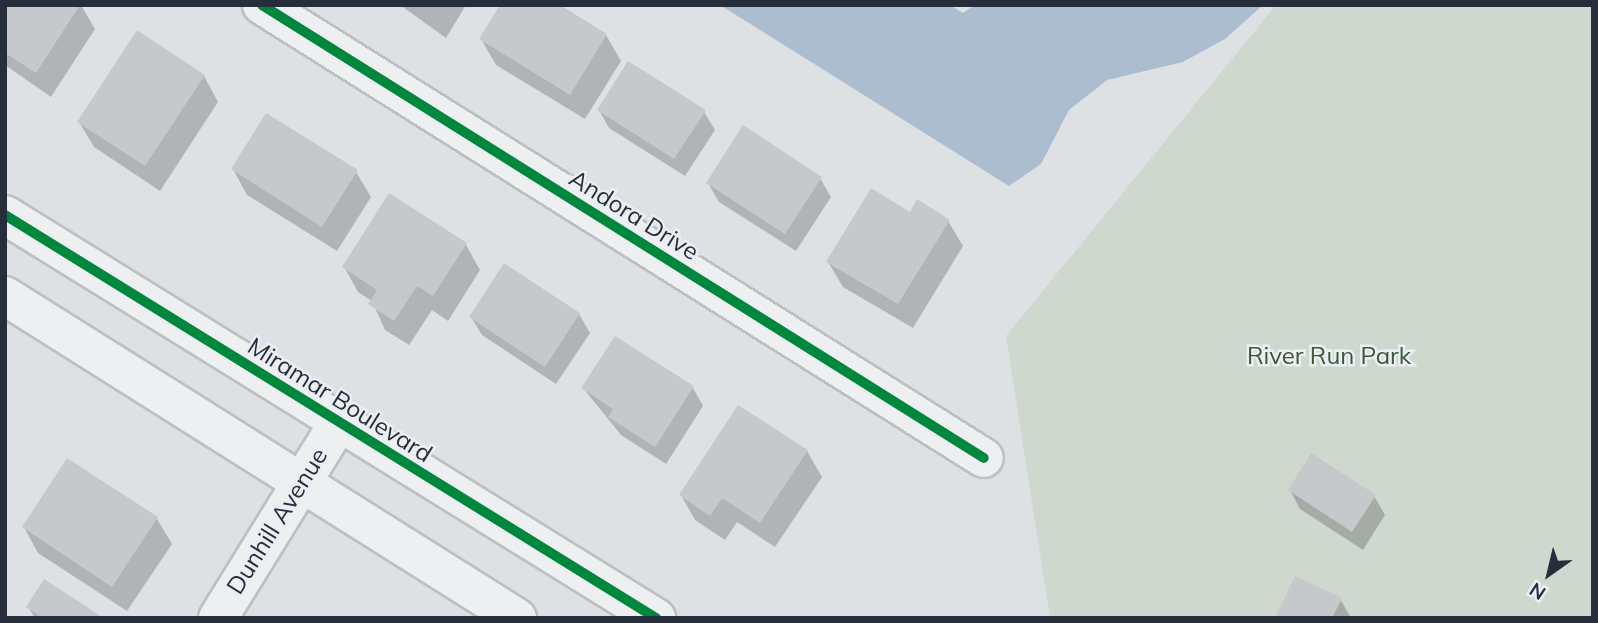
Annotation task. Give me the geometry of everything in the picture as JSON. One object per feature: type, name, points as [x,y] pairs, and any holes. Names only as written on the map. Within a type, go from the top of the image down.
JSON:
[{"type":"street","name":"Andora Drive","points":[[262,5],[984,458]]},
{"type":"street","name":"Miramar Boulevard","points":[[5,215],[337,425],[656,618]]},
{"type":"street","points":[[5,296],[517,618]]},
{"type":"street","name":"Dunhill Avenue","points":[[218,618],[337,425]]},
{"type":"green space","name":"River Run Park","points":[[1276,5],[1593,5],[1593,618],[1050,618],[1006,336]]},
{"type":"water","points":[[720,5],[950,5],[963,13],[975,5],[1263,5],[1225,39],[1183,62],[1107,80],[1069,110],[1041,164],[1009,186]]},
{"type":"building","points":[[5,5],[80,5],[36,73],[5,53]]},
{"type":"building","points":[[500,5],[560,5],[607,34],[570,95],[479,39]]},
{"type":"building","points":[[137,30],[205,75],[145,166],[77,122]]},
{"type":"building","points":[[628,61],[706,110],[674,159],[597,110]]},
{"type":"building","points":[[266,113],[358,170],[322,227],[231,169]]},
{"type":"building","points":[[743,125],[822,177],[785,234],[706,183]]},
{"type":"building","points":[[871,188],[910,212],[917,199],[950,220],[898,304],[826,262]]},
{"type":"building","points":[[389,193],[467,243],[433,296],[417,286],[394,321],[368,304],[377,290],[342,267]]},
{"type":"building","points":[[504,263],[580,313],[545,367],[469,317]]},
{"type":"building","points":[[615,336],[694,386],[655,447],[608,417],[613,409],[581,388]]},
{"type":"building","points":[[738,405],[808,450],[760,523],[722,498],[710,516],[679,495]]},
{"type":"building","points":[[1311,453],[1376,495],[1352,532],[1288,490]]},
{"type":"building","points":[[67,458],[158,517],[112,587],[22,527]]},
{"type":"building","points":[[1295,576],[1342,598],[1332,618],[1275,618]]},
{"type":"building","points":[[44,579],[104,618],[43,618],[26,607]]},
{"type":"cycle path","points":[[262,5],[984,458]]},
{"type":"cycle path","points":[[5,215],[656,618]]}]
